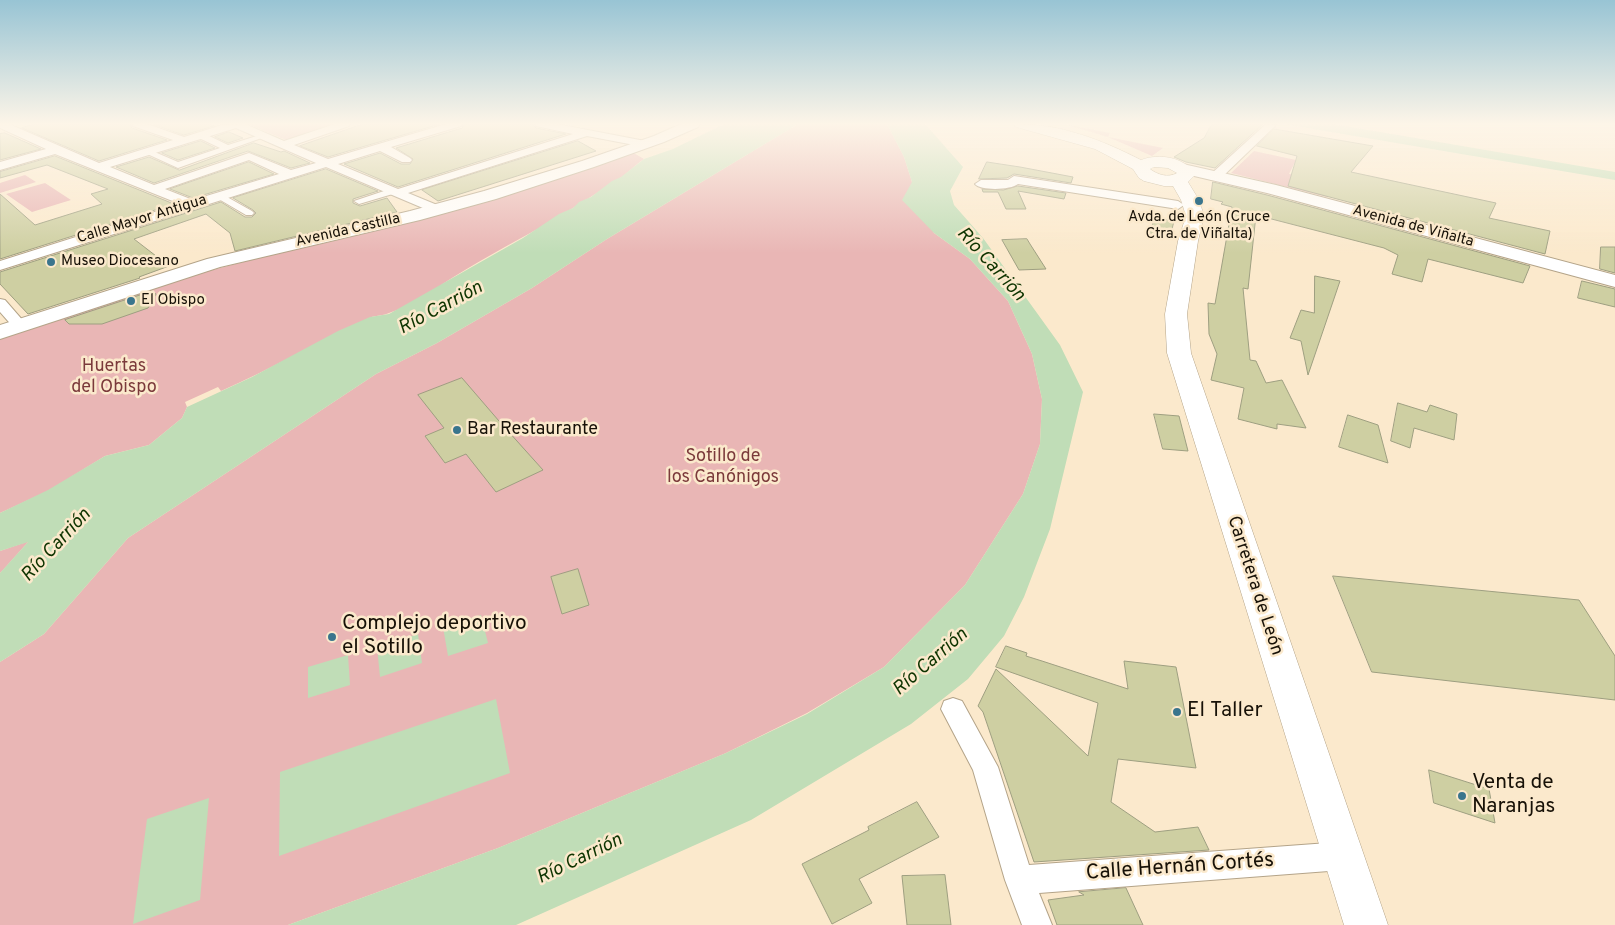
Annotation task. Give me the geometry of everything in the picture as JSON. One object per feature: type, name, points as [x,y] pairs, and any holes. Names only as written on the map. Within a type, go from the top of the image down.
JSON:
[{"type":"highway","name":"Carretera de León","points":[[1147,167],[1151,169]]},
{"type":"highway","name":"Carretera de León","points":[[1148,167],[1167,188],[1178,205],[1188,241]]},
{"type":"highway","points":[[1151,169],[1182,175]]},
{"type":"highway","name":"Carretera de León","points":[[1182,175],[1194,209],[1194,225],[1188,241],[1176,314],[1179,353],[1366,925]]},
{"type":"main road","name":"Avenida Castilla","points":[[0,332],[155,281],[214,264],[437,210],[575,167]]},
{"type":"main road","name":"Avenida de Viñalta","points":[[1182,175],[1213,176],[1279,192],[1615,281]]},
{"type":"street","points":[[99,167],[192,204]]},
{"type":"street","points":[[154,189],[217,167]]},
{"type":"street","points":[[274,167],[292,175]]},
{"type":"street","name":"Calle Mayor Antigua","points":[[0,266],[192,204],[315,167]]},
{"type":"street","points":[[338,167],[437,210]]},
{"type":"street","points":[[359,200],[395,192],[475,167]]},
{"type":"street","points":[[1213,176],[1223,167]]},
{"type":"street","points":[[981,184],[1012,184],[1014,180],[1178,205]]},
{"type":"street","points":[[220,196],[248,213]]},
{"type":"street","name":"Calle Mayor Antigua","points":[[0,259],[145,213],[163,206],[174,197]]},
{"type":"street","points":[[0,303],[20,326]]},
{"type":"street","points":[[953,710],[985,767],[1018,880],[1037,925]]},
{"type":"street","name":"Calle Hernán Cortés","points":[[1018,880],[1342,856]]},
{"type":"green space","name":"Huertas del Obispo","points":[[579,167],[634,167],[560,216],[456,275],[419,299],[389,313],[370,318],[221,391],[218,387],[185,402],[187,407],[182,418],[149,445],[105,456],[48,491],[0,513],[0,338],[159,284],[293,249]]},
{"type":"green space","name":"Sotillo de los Canónigos","points":[[726,167],[907,167],[934,233],[970,259],[1008,301],[1032,354],[1042,399],[1040,444],[1023,494],[965,585],[884,667],[807,713],[726,753],[498,848],[288,925],[0,925],[0,662],[44,634],[128,538],[376,374],[437,343],[532,288],[607,239]]},
{"type":"green space","points":[[1237,167],[1292,167],[1289,174],[1334,181],[1327,197],[1231,173]]},
{"type":"green space","points":[[25,175],[36,182],[0,193],[0,183]]},
{"type":"green space","points":[[45,183],[71,200],[32,212],[6,194]]},
{"type":"green space","points":[[29,541],[3,570],[0,573],[0,551]]},
{"type":"water","name":"Río Carrión","points":[[634,167],[726,167],[607,239],[532,288],[437,343],[376,374],[128,538],[44,634],[0,662],[0,573],[28,542],[0,551],[0,513],[48,490],[105,456],[149,445],[182,418],[187,407],[252,377],[338,331],[370,317],[389,314],[523,238],[621,177]]},
{"type":"water","name":"Río Carrión","points":[[907,167],[963,167],[950,191],[954,205],[983,238],[1060,345],[1083,392],[1050,529],[1024,597],[1004,636],[968,679],[911,724],[751,820],[516,925],[288,925],[498,848],[726,753],[807,714],[884,667],[965,585],[1023,494],[1040,444],[1042,399],[1032,354],[1008,301],[970,259],[934,233],[902,200],[912,182]]},
{"type":"water","points":[[1539,167],[1587,167],[1615,172],[1615,180]]},
{"type":"water","points":[[481,615],[488,643],[448,656],[443,627]]},
{"type":"water","points":[[418,634],[422,663],[380,677],[377,647]]},
{"type":"water","points":[[348,655],[350,685],[308,698],[308,667]]},
{"type":"water","points":[[496,699],[510,773],[279,856],[280,772]]},
{"type":"water","points":[[209,798],[200,900],[133,924],[147,819]]},
{"type":"building","points":[[17,167],[39,167],[0,178],[0,172]]},
{"type":"building","points":[[53,167],[83,167],[174,204],[0,259],[0,194],[35,225],[102,204],[91,194],[108,189]]},
{"type":"building","points":[[116,167],[172,167],[179,170],[187,167],[201,167],[154,183]]},
{"type":"building","points":[[234,167],[260,167],[274,174],[193,198],[170,189]]},
{"type":"building","points":[[351,167],[461,167],[398,187]]},
{"type":"building","points":[[495,167],[545,167],[438,201],[422,190]]},
{"type":"building","points":[[985,167],[1021,167],[1073,177],[1071,183],[1014,174],[1007,178],[979,179]]},
{"type":"building","points":[[1294,167],[1355,167],[1351,172],[1496,203],[1489,218],[1550,231],[1545,254],[1288,186]]},
{"type":"building","points":[[326,169],[378,191],[353,199],[353,203],[360,206],[387,198],[397,212],[235,251],[230,233],[206,214],[134,239],[169,266],[140,278],[28,314],[0,284],[0,272],[221,202],[245,217],[252,217],[256,213],[233,198]]},
{"type":"building","points":[[1213,182],[1530,266],[1523,283],[1428,259],[1422,282],[1392,274],[1398,255],[1384,248],[1256,215],[1248,289],[1243,288],[1250,360],[1256,361],[1266,383],[1282,380],[1306,428],[1277,424],[1277,429],[1238,419],[1244,388],[1211,380],[1217,354],[1209,334],[1208,303],[1215,304],[1232,207],[1211,199]]},
{"type":"building","points":[[1018,186],[1066,193],[1064,199],[1018,191],[1026,209],[1006,209],[998,192],[983,192],[982,189],[1003,190]]},
{"type":"building","points":[[1155,218],[1174,221],[1170,237],[1150,233]]},
{"type":"building","points":[[1027,239],[1046,269],[1019,270],[1002,240]]},
{"type":"building","points":[[1601,247],[1615,247],[1615,273],[1600,269]]},
{"type":"building","points":[[1315,276],[1340,281],[1308,375],[1301,341],[1290,338],[1301,310],[1314,313]]},
{"type":"building","points":[[1582,281],[1615,289],[1615,307],[1578,298]]},
{"type":"building","name":"El Obispo","points":[[153,291],[156,294],[148,308],[102,324],[69,324],[65,320]]},
{"type":"building","points":[[462,378],[543,470],[496,492],[466,454],[445,463],[425,436],[444,428],[418,395]]},
{"type":"building","points":[[1398,403],[1427,412],[1430,405],[1457,414],[1454,440],[1414,428],[1410,448],[1391,441]]},
{"type":"building","points":[[1154,414],[1179,416],[1188,451],[1163,449]]},
{"type":"building","points":[[1348,415],[1378,425],[1388,463],[1339,447]]},
{"type":"building","points":[[578,569],[589,605],[562,614],[551,577]]},
{"type":"building","points":[[1333,576],[1579,600],[1615,656],[1615,700],[1372,672]]},
{"type":"building","points":[[1006,646],[1027,653],[1026,656],[1128,689],[1124,661],[1176,667],[1196,768],[1118,759],[1111,802],[1155,832],[1198,827],[1209,850],[1034,862],[983,712],[978,706],[996,669],[1088,756],[1098,703],[996,667]]},
{"type":"building","name":"Venta de Naranjas","points":[[1429,770],[1489,789],[1495,823],[1434,803]]},
{"type":"building","points":[[917,802],[939,837],[859,879],[872,903],[832,924],[802,864],[869,830],[868,827]]},
{"type":"building","points":[[945,875],[951,925],[907,925],[902,876]]},
{"type":"building","points":[[1126,888],[1143,925],[1057,925],[1048,900],[1084,895],[1079,892]]},
{"type":"place","name":"Avda. de León (Cruce Ctra. de Viñalta)","points":[[1199,201]]},
{"type":"place","name":"Museo Diocesano","points":[[51,262]]},
{"type":"place","name":"El Obispo","points":[[131,301]]},
{"type":"place","name":"Bar Restaurante","points":[[457,430]]},
{"type":"place","name":"Complejo deportivo el Sotillo","points":[[332,637]]},
{"type":"place","name":"El Taller","points":[[1177,712]]},
{"type":"place","name":"Venta de Naranjas","points":[[1462,796]]}]
